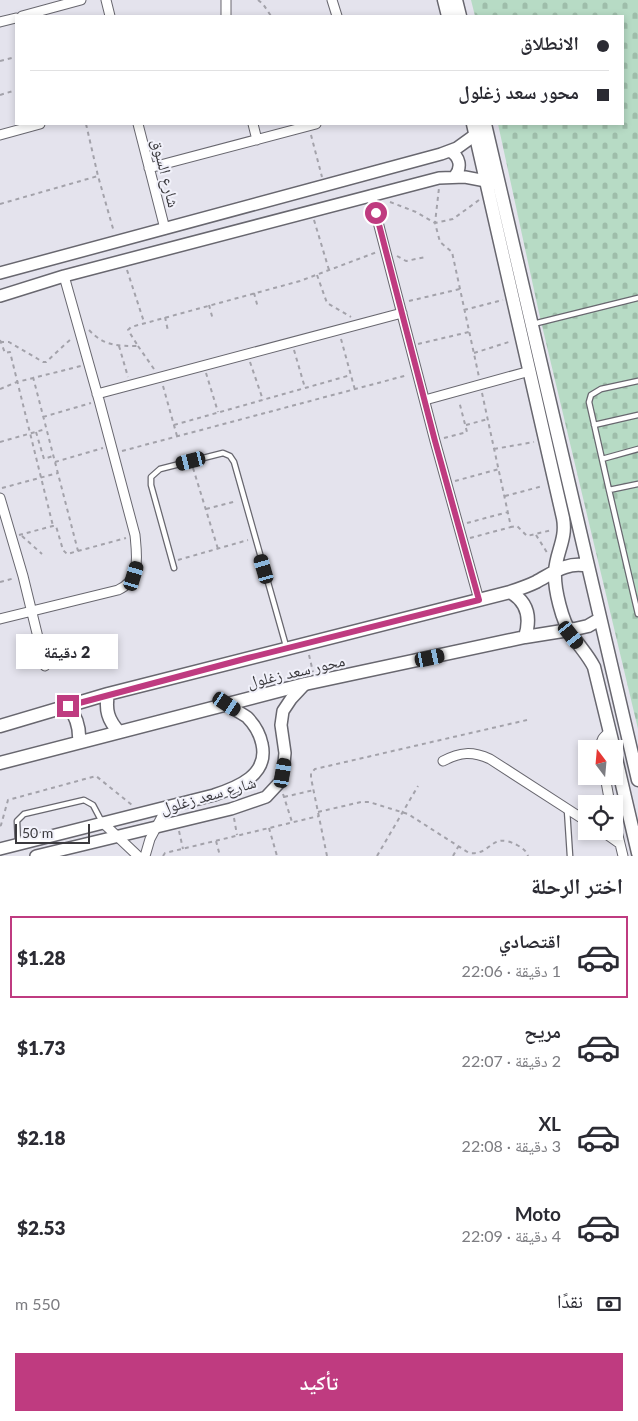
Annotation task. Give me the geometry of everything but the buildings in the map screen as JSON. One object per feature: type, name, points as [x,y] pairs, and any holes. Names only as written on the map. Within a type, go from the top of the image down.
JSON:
[{"type":"main road","points":[[444,0],[448,15]]},
{"type":"main road","points":[[456,0],[460,15]]},
{"type":"main road","points":[[485,125],[638,780]]},
{"type":"main road","points":[[474,129],[565,527],[564,538],[555,569],[556,587],[568,630],[594,667],[612,740]]},
{"type":"main road","name":"محور سعد زغلول","points":[[0,726],[108,694],[510,592],[533,583],[555,569],[567,565],[581,564],[588,566]]},
{"type":"main road","points":[[510,592],[518,596],[528,612],[525,637]]},
{"type":"main road","name":"محور سعد زغلول","points":[[0,764],[311,683],[525,637],[582,628],[600,619]]},
{"type":"main road","points":[[108,694],[106,702],[109,719],[119,732]]},
{"type":"main road","points":[[68,706],[77,719],[79,742]]},
{"type":"main road","points":[[622,785],[638,853]]},
{"type":"street","points":[[26,15],[81,0]]},
{"type":"street","points":[[106,0],[110,15]]},
{"type":"street","points":[[226,0],[226,15]]},
{"type":"street","points":[[332,0],[337,15]]},
{"type":"street","points":[[0,22],[15,18]]},
{"type":"street","points":[[0,134],[36,125]]},
{"type":"street","name":"شارع السوق","points":[[138,125],[165,229]]},
{"type":"street","points":[[253,125],[257,140]]},
{"type":"street","points":[[149,168],[312,125]]},
{"type":"street","points":[[0,273],[450,151],[463,144],[474,129]]},
{"type":"street","points":[[450,151],[460,162],[460,167],[455,176]]},
{"type":"street","points":[[0,296],[64,276],[440,178],[455,176],[487,187]]},
{"type":"street","points":[[371,195],[446,484],[479,600]]},
{"type":"street","points":[[0,619],[125,588],[130,582],[138,556],[112,449],[64,276]]},
{"type":"street","points":[[98,397],[130,386],[402,313]]},
{"type":"street","points":[[425,400],[530,371]]},
{"type":"street","points":[[0,501],[16,535],[23,576],[45,666]]},
{"type":"street","name":"شارع سعد زغلول","points":[[36,856],[231,809],[266,797],[280,782],[285,761],[281,725],[283,711],[291,699],[311,683]]},
{"type":"street","name":"شارع سعد زغلول","points":[[0,849],[214,795],[242,784],[252,777],[261,764],[264,753],[262,740],[248,718],[227,704]]},
{"type":"street","points":[[601,740],[603,736],[610,732]]},
{"type":"street","points":[[443,761],[454,755],[479,754],[490,759],[576,814]]},
{"type":"street","points":[[145,856],[157,826],[168,807]]},
{"type":"street","points":[[102,822],[138,856]]},
{"type":"street","points":[[615,840],[619,843]]},
{"type":"street","points":[[618,840],[621,856]]},
{"type":"lane","points":[[532,324],[638,298]]},
{"type":"lane","points":[[638,381],[601,389],[591,395],[589,402],[638,614]]},
{"type":"lane","points":[[594,425],[638,415]]},
{"type":"lane","points":[[602,459],[638,449]]},
{"type":"lane","points":[[174,568],[151,477],[160,469],[222,453],[230,456],[234,462],[287,648]]},
{"type":"lane","points":[[609,490],[638,484]]},
{"type":"lane","points":[[632,586],[638,585]]},
{"type":"lane","points":[[18,844],[16,825],[18,818],[24,814],[84,800],[93,804],[102,822]]},
{"type":"lane","points":[[567,808],[570,856]]},
{"type":"path","points":[[258,0],[270,15]]},
{"type":"path","points":[[0,61],[15,56]]},
{"type":"path","points":[[0,95],[15,90]]},
{"type":"path","points":[[86,125],[98,176],[117,242]]},
{"type":"path","points":[[312,125],[324,186]]},
{"type":"path","points":[[0,204],[98,176]]},
{"type":"path","points":[[440,178],[435,223],[440,242],[452,252],[511,527]]},
{"type":"path","points":[[389,202],[416,212],[435,223],[453,219],[487,187]]},
{"type":"path","points":[[310,211],[329,270]]},
{"type":"path","points":[[177,436],[160,378],[128,330],[131,327],[316,275],[385,250],[406,262],[426,256]]},
{"type":"path","points":[[124,260],[144,323]]},
{"type":"path","points":[[316,275],[327,303],[364,324]]},
{"type":"path","points":[[400,302],[460,289]]},
{"type":"path","points":[[254,293],[258,308]]},
{"type":"path","points":[[464,310],[513,297]]},
{"type":"path","points":[[209,305],[213,320]]},
{"type":"path","points":[[74,314],[98,339],[119,346],[138,346]]},
{"type":"path","points":[[165,317],[168,331]]},
{"type":"path","points":[[338,330],[355,390]]},
{"type":"path","points":[[79,332],[46,362],[38,361],[8,342],[0,341],[5,353],[10,352],[53,526],[57,529],[65,553],[134,535]]},
{"type":"path","points":[[410,346],[469,332]]},
{"type":"path","points":[[474,353],[522,337]]},
{"type":"path","points":[[292,343],[305,388]]},
{"type":"path","points":[[119,346],[130,386]]},
{"type":"path","points":[[248,355],[263,400]]},
{"type":"path","points":[[0,389],[17,382],[88,364]]},
{"type":"path","points":[[204,366],[218,412]]},
{"type":"path","points":[[55,462],[177,436],[417,373]]},
{"type":"path","points":[[174,424],[351,375]]},
{"type":"path","points":[[33,378],[78,551]]},
{"type":"path","points":[[435,441],[467,432],[456,392]]},
{"type":"path","points":[[43,417],[98,397]]},
{"type":"path","points":[[465,425],[488,418]]},
{"type":"path","points":[[0,442],[46,429]]},
{"type":"path","points":[[36,432],[44,458],[53,456]]},
{"type":"path","points":[[494,449],[546,440]]},
{"type":"path","points":[[191,461],[218,549]]},
{"type":"path","points":[[446,484],[499,469]]},
{"type":"path","points":[[0,489],[58,473]]},
{"type":"path","points":[[505,496],[555,482]]},
{"type":"path","points":[[206,509],[244,499]]},
{"type":"path","points":[[458,526],[508,512]]},
{"type":"path","points":[[16,535],[53,526]]},
{"type":"path","points":[[462,540],[517,526],[527,536],[565,527]]},
{"type":"path","points":[[536,534],[555,569]]},
{"type":"path","points":[[16,535],[42,554]]},
{"type":"path","points":[[172,562],[256,538]]},
{"type":"path","points":[[0,582],[23,576]]},
{"type":"path","points":[[306,643],[311,683]]},
{"type":"path","points":[[327,856],[310,775],[315,769],[527,720]]},
{"type":"path","points":[[0,826],[2,825],[8,800],[96,776],[142,814]]},
{"type":"path","points":[[280,782],[292,822]]},
{"type":"path","points":[[377,856],[418,786]]},
{"type":"path","points":[[284,797],[314,790]]},
{"type":"path","points":[[318,812],[369,802],[403,812],[469,853],[478,853],[500,840],[506,840],[523,848],[528,856]]},
{"type":"path","points":[[231,809],[238,835]]},
{"type":"path","points":[[163,856],[165,853],[319,816]]},
{"type":"path","points":[[177,821],[182,849]]},
{"type":"path","points":[[269,828],[277,856]]},
{"type":"path","points":[[216,841],[220,856]]},
{"type":"path","points":[[453,856],[458,846]]},
{"type":"green space","points":[[471,0],[638,0],[638,729],[539,313],[498,125],[624,125],[624,15],[475,15]]},
{"type":"route","points":[[68,706],[108,694],[479,600],[435,441],[376,213]]}]
